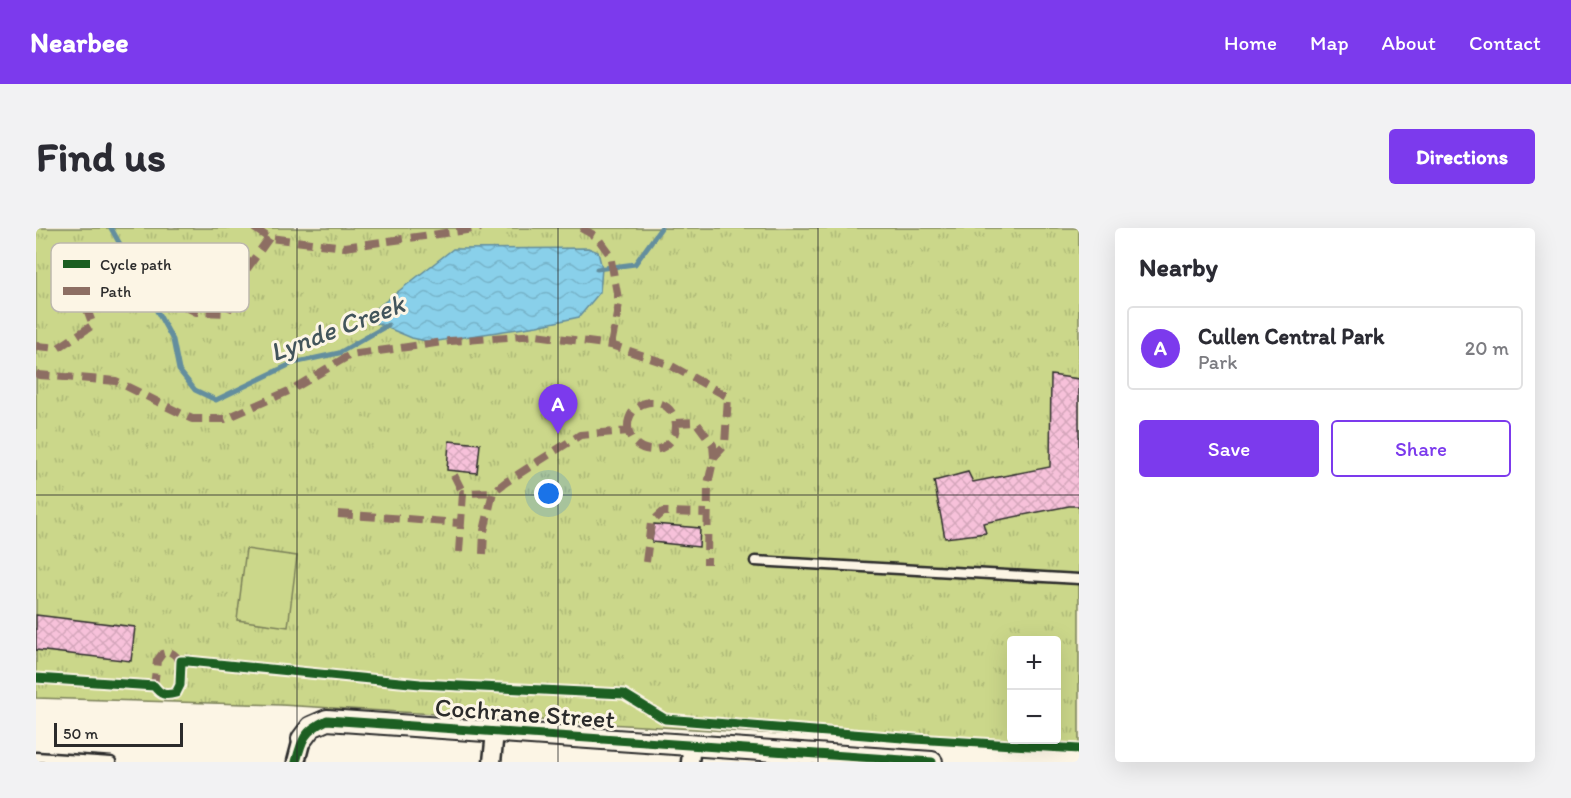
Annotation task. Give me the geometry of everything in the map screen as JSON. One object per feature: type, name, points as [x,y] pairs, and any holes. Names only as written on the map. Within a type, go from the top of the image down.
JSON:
[{"type":"street","name":"Cochrane Street","points":[[302,739],[311,727],[327,720],[495,732],[691,754],[932,762]]},
{"type":"street","points":[[492,762],[495,732]]},
{"type":"street","points":[[296,762],[302,739]]},
{"type":"lane","points":[[755,561],[1079,579]]},
{"type":"lane","points":[[36,757],[111,762]]},
{"type":"green space","points":[[36,228],[1079,228],[1079,744],[1061,744],[1061,636],[1007,636],[1007,742],[848,738],[281,705],[36,698]]},
{"type":"green space","points":[[246,549],[297,556],[288,627],[237,620]]},
{"type":"water","points":[[588,248],[598,252],[602,268],[600,292],[579,317],[537,326],[431,342],[412,338],[364,318],[453,249]]},
{"type":"building","points":[[1051,375],[1079,379],[1079,506],[983,523],[986,533],[945,538],[934,481],[968,472],[973,482],[1050,467]]},
{"type":"building","points":[[449,441],[480,444],[477,473],[447,470]]},
{"type":"building","points":[[654,524],[700,528],[699,547],[652,542]]},
{"type":"building","points":[[36,615],[135,627],[131,661],[36,650]]},
{"type":"waterway","name":"Lynde Creek","points":[[111,228],[119,243]]},
{"type":"waterway","name":"Lynde Creek","points":[[597,269],[635,264],[661,228]]},
{"type":"waterway","name":"Lynde Creek","points":[[158,312],[173,340],[179,370],[195,390],[216,400],[293,363],[339,353],[388,325]]},
{"type":"marked path","points":[[254,228],[269,238],[345,247],[481,228]]},
{"type":"marked path","points":[[581,228],[597,237],[610,255],[619,304],[611,345]]},
{"type":"marked path","points":[[249,266],[269,238]]},
{"type":"marked path","points":[[36,346],[58,348],[93,325],[88,312]]},
{"type":"marked path","points":[[196,312],[227,312]]},
{"type":"marked path","points":[[36,373],[116,381],[192,419],[225,419],[291,390],[350,355],[450,341],[536,335],[611,345],[668,364],[728,397],[725,445],[714,457],[708,484],[707,564]]},
{"type":"marked path","points":[[652,402],[669,409],[676,426],[669,443],[652,450],[635,443],[628,426],[635,409],[652,402]]},
{"type":"marked path","points":[[676,423],[696,422],[713,445],[714,457]]},
{"type":"marked path","points":[[483,554],[484,531],[493,492],[580,435],[628,431]]},
{"type":"marked path","points":[[454,475],[463,493]]},
{"type":"marked path","points":[[459,552],[463,493],[493,492]]},
{"type":"marked path","points":[[646,562],[651,523],[663,512],[707,513]]},
{"type":"marked path","points":[[338,514],[460,523]]},
{"type":"marked path","points":[[170,652],[178,660],[181,676],[176,693],[166,694],[161,693],[154,686],[157,661],[162,654],[170,652]]},
{"type":"cycle path","points":[[36,678],[154,686],[161,693],[169,694],[176,693],[180,685],[181,661],[188,661],[420,684],[624,694],[665,719],[915,739],[1079,749]]},
{"type":"cycle path","points":[[296,762],[305,736],[327,720],[932,762]]},
{"type":"place","name":"Cullen Central Park","points":[[558,434]]}]
